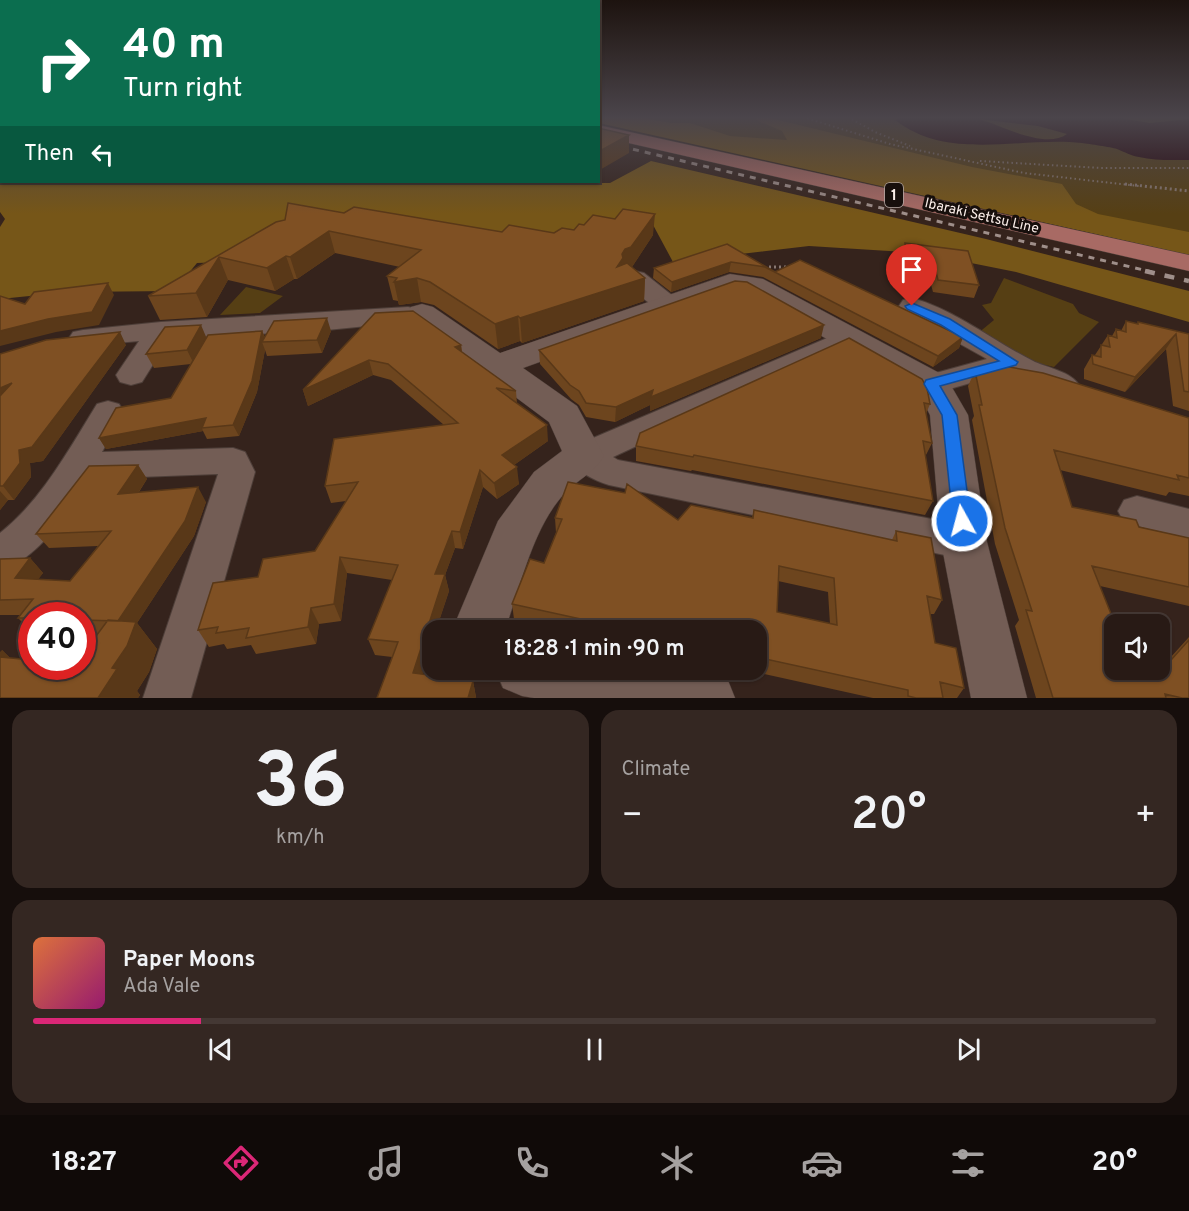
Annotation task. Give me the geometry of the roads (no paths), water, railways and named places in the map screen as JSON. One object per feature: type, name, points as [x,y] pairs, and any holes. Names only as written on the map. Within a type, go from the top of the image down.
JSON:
[{"type":"main road","name":"Ibaraki Settsu Line","points":[[685,150],[1189,263]]},
{"type":"street","points":[[635,278],[669,305]]},
{"type":"street","points":[[497,366],[730,283],[753,285],[932,384],[949,415],[964,542],[999,698]]},
{"type":"street","points":[[912,306],[946,322],[1011,362],[1049,380],[1087,393]]},
{"type":"street","points":[[58,343],[81,338],[161,330],[345,322],[422,314],[564,415],[584,456],[609,472],[964,542]]},
{"type":"street","points":[[131,375],[161,330]]},
{"type":"street","points":[[482,620],[514,534],[549,483],[584,456],[846,338]]},
{"type":"street","points":[[932,384],[1011,362]]},
{"type":"street","points":[[0,554],[8,550],[36,525],[108,412]]},
{"type":"street","points":[[76,465],[233,461],[237,472],[167,698]]},
{"type":"street","points":[[1137,511],[1189,525]]},
{"type":"street","points":[[590,680],[689,696]]},
{"type":"railway","points":[[634,150],[1152,272]]},
{"type":"railway","points":[[1145,271],[1189,281]]}]
